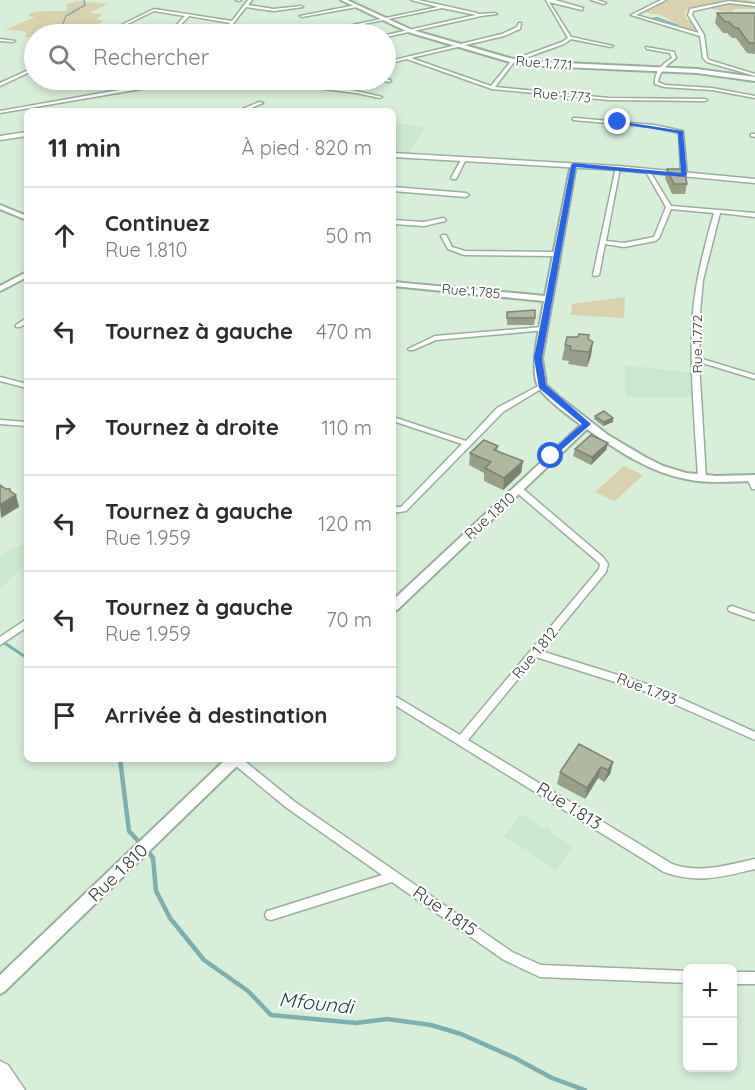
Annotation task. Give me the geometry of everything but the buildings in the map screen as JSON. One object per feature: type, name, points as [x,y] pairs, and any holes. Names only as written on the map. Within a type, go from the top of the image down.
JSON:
[{"type":"highway","points":[[0,1073],[13,1090]]},
{"type":"main road","points":[[0,138],[24,134]]},
{"type":"main road","points":[[396,155],[647,170],[755,181]]},
{"type":"street","points":[[126,24],[154,10],[233,22],[250,0]]},
{"type":"street","name":"Rue 1.771","points":[[343,0],[395,24]]},
{"type":"street","points":[[413,0],[481,15]]},
{"type":"street","points":[[550,0],[582,9]]},
{"type":"street","points":[[550,0],[570,38]]},
{"type":"street","points":[[593,0],[604,3]]},
{"type":"street","points":[[664,0],[633,15],[702,35]]},
{"type":"street","points":[[638,12],[631,10],[650,1]]},
{"type":"street","points":[[755,5],[729,2],[691,10],[690,15],[702,35],[705,58],[708,61],[755,77]]},
{"type":"street","points":[[295,3],[314,14]]},
{"type":"street","points":[[245,6],[274,10],[301,7]]},
{"type":"street","points":[[302,16],[356,6]]},
{"type":"street","points":[[365,24],[441,7]]},
{"type":"street","points":[[396,34],[493,13]]},
{"type":"street","points":[[179,24],[188,15]]},
{"type":"street","points":[[396,61],[509,32],[521,27],[520,24]]},
{"type":"street","name":"Rue 1.771","points":[[396,25],[410,31],[513,62],[696,70],[755,77]]},
{"type":"street","points":[[492,88],[513,62],[563,43],[570,38],[611,46]]},
{"type":"street","points":[[0,40],[13,41]]},
{"type":"street","points":[[647,48],[672,52],[674,58],[660,69],[656,82],[664,86],[738,92],[755,97]]},
{"type":"street","name":"Rue 1.773","points":[[407,58],[435,70],[492,88],[609,99],[705,100]]},
{"type":"street","points":[[0,85],[24,74]]},
{"type":"street","points":[[0,112],[127,90]]},
{"type":"street","points":[[348,90],[380,96]]},
{"type":"street","points":[[248,108],[261,103]]},
{"type":"street","points":[[575,119],[654,126],[681,132],[684,175]]},
{"type":"street","points":[[454,178],[464,159]]},
{"type":"street","points":[[573,165],[538,358],[542,386],[587,424],[642,460],[677,475],[702,478],[753,478],[755,487]]},
{"type":"street","points":[[596,275],[618,168]]},
{"type":"street","points":[[647,170],[669,207]]},
{"type":"street","points":[[396,189],[466,195]]},
{"type":"street","points":[[0,207],[24,217]]},
{"type":"street","points":[[603,242],[624,245],[653,240],[656,238],[669,207]]},
{"type":"street","points":[[669,207],[755,215]]},
{"type":"street","name":"Rue 1.772","points":[[702,478],[696,359],[699,288],[717,213]]},
{"type":"street","points":[[396,222],[424,224],[443,220]]},
{"type":"street","points":[[444,236],[450,249],[464,253],[557,254]]},
{"type":"street","points":[[0,289],[24,276]]},
{"type":"street","name":"Rue 1.785","points":[[396,284],[549,299]]},
{"type":"street","points":[[18,326],[24,322]]},
{"type":"street","points":[[411,350],[435,338],[543,329]]},
{"type":"street","points":[[696,359],[755,377]]},
{"type":"street","points":[[0,379],[24,385]]},
{"type":"street","points":[[396,510],[403,509],[500,410],[542,386]]},
{"type":"street","points":[[396,420],[466,443]]},
{"type":"street","points":[[0,422],[24,424]]},
{"type":"street","name":"Rue 1.810","points":[[396,604],[519,490],[544,462],[587,424]]},
{"type":"street","name":"Rue 1.812","points":[[462,740],[603,570],[604,564],[519,490]]},
{"type":"street","points":[[732,609],[755,617]]},
{"type":"street","points":[[0,642],[24,624]]},
{"type":"street","name":"Rue 1.793","points":[[536,653],[650,689],[755,736]]},
{"type":"street","name":"Rue 1.813","points":[[396,701],[683,875],[697,875],[755,864]]},
{"type":"street","name":"Rue 1.810","points":[[0,986],[232,762]]},
{"type":"street","name":"Rue 1.815","points":[[239,762],[291,805],[508,956],[540,971],[683,977]]},
{"type":"street","points":[[271,915],[394,876]]},
{"type":"street","points":[[737,978],[755,978]]},
{"type":"shaded area","points":[[668,0],[747,0],[755,2],[755,9],[735,9],[725,12],[701,7],[690,8],[685,11],[686,19],[698,27],[698,30],[693,30],[663,16],[644,12]]},
{"type":"shaded area","points":[[78,1],[107,4],[89,13],[103,14],[96,19],[104,21],[98,24],[24,24],[24,31],[5,30],[35,17],[28,16],[30,13],[67,11],[67,4]]},
{"type":"shaded area","points":[[396,123],[425,127],[408,155],[396,154]]},
{"type":"shaded area","points":[[625,297],[624,318],[571,315],[572,304]]},
{"type":"shaded area","points":[[625,365],[692,373],[693,397],[626,397]]},
{"type":"shaded area","points":[[624,466],[643,475],[615,501],[595,492]]},
{"type":"shaded area","points":[[24,543],[24,567],[0,589],[0,555]]},
{"type":"shaded area","points":[[521,814],[544,829],[547,825],[551,829],[550,832],[573,846],[556,871],[504,837]]},
{"type":"waterway","points":[[63,24],[66,16],[85,5],[84,0]]},
{"type":"waterway","points":[[650,19],[657,18],[677,25]]},
{"type":"waterway","name":"Mfoundi","points":[[0,640],[24,656]]},
{"type":"waterway","name":"Mfoundi","points":[[120,762],[129,831],[142,845]]},
{"type":"waterway","name":"Mfoundi","points":[[146,849],[153,858],[156,891],[170,918],[204,960],[248,991],[271,1015],[356,1023],[387,1019],[431,1025],[461,1034],[513,1057],[552,1078],[585,1090]]},
{"type":"route","points":[[551,456],[587,424],[542,386],[538,358],[573,165],[684,175],[681,132],[618,122]]}]
